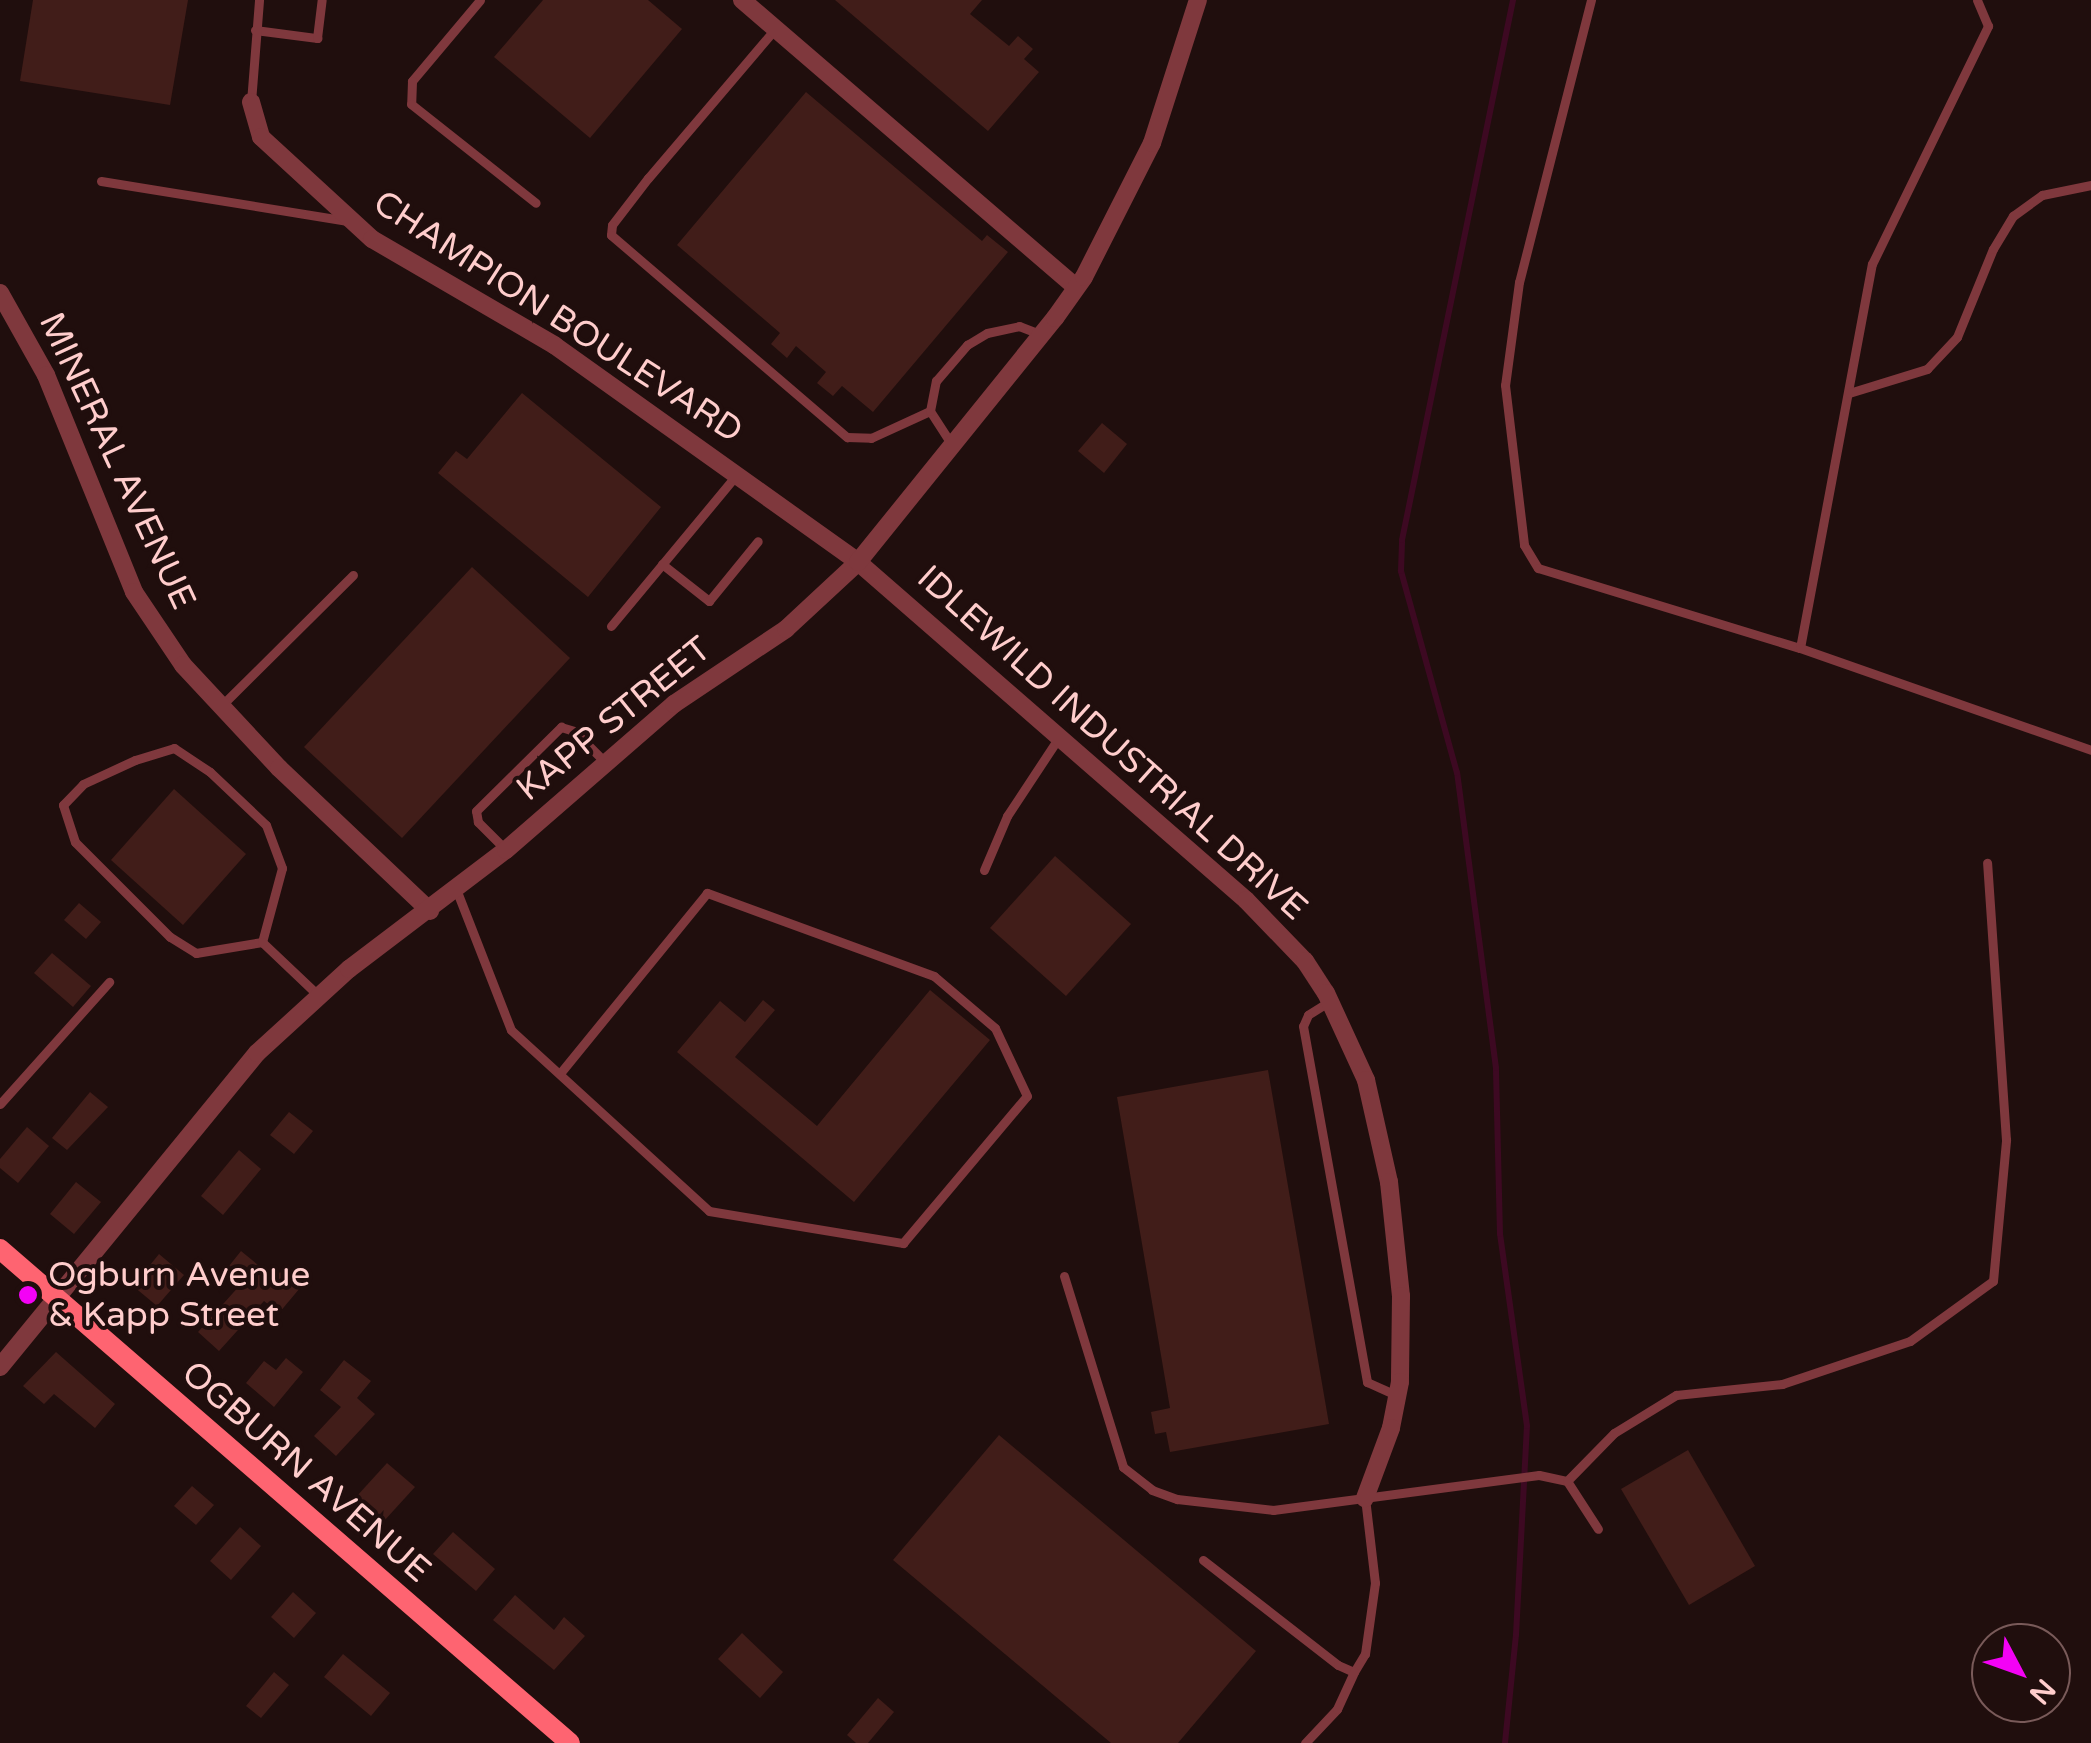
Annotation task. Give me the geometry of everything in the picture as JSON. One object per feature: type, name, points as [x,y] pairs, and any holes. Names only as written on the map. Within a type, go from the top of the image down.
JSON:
[{"type":"street","points":[[742,0],[1076,287]]},
{"type":"street","name":"KAPP STREET","points":[[0,1366],[257,1053],[349,968],[430,911],[506,850],[674,704],[786,629],[858,562],[1042,335],[1076,287],[1152,143],[1198,0]]},
{"type":"street","name":"CHAMPION BOULEVARD","points":[[251,102],[261,138],[351,222],[432,278],[554,345],[858,562]]},
{"type":"street","name":"MINERAL AVENUE","points":[[0,293],[46,374],[134,592],[183,665],[279,768],[430,911]]},
{"type":"street","name":"IDLEWILD INDUSTRIAL DRIVE","points":[[858,562],[1281,933],[1330,1001],[1366,1080],[1389,1182],[1401,1296],[1397,1396],[1391,1428],[1365,1498]]},
{"type":"street","name":"OGBURN AVENUE","points":[[0,1249],[570,1743]]},
{"type":"lane","points":[[251,102],[260,0]]},
{"type":"lane","points":[[255,30],[317,38],[322,0]]},
{"type":"lane","points":[[480,0],[412,81],[408,92],[411,104],[536,202]]},
{"type":"lane","points":[[1591,0],[1519,282],[1505,385],[1524,545],[1538,568],[1800,648],[2091,750]]},
{"type":"lane","points":[[1800,648],[1872,264],[1988,26],[1977,0]]},
{"type":"lane","points":[[775,28],[648,178],[612,225],[610,235],[847,437],[871,438],[930,411]]},
{"type":"lane","points":[[101,181],[351,222]]},
{"type":"lane","points":[[1849,393],[1927,369],[1957,336],[1994,249],[2013,216],[2042,195],[2091,186]]},
{"type":"lane","points":[[952,446],[930,411],[936,381],[967,345],[1004,328],[1019,326],[1042,335]]},
{"type":"lane","points":[[611,626],[736,474]]},
{"type":"lane","points":[[662,564],[709,601],[758,541]]},
{"type":"lane","points":[[221,706],[353,575]]},
{"type":"lane","points":[[506,850],[478,822],[476,810],[562,726],[574,731],[606,762]]},
{"type":"lane","points":[[984,870],[1007,816],[1059,737]]},
{"type":"lane","points":[[174,748],[210,772],[266,825],[282,868],[262,942],[196,953],[170,937],[75,842],[63,804],[84,784],[134,760],[174,748]]},
{"type":"lane","points":[[1566,1481],[1614,1433],[1676,1395],[1782,1384],[1910,1341],[1993,1281],[2006,1140],[1987,863]]},
{"type":"lane","points":[[456,889],[511,1030],[709,1211],[902,1243],[1028,1096],[995,1028],[934,976],[708,892],[560,1074]]},
{"type":"lane","points":[[262,942],[319,996]]},
{"type":"lane","points":[[0,1104],[109,982]]},
{"type":"lane","points":[[1330,1001],[1308,1015],[1303,1026],[1367,1382],[1397,1396]]},
{"type":"lane","points":[[1064,1276],[1123,1467],[1152,1490],[1176,1499],[1273,1510],[1539,1475],[1566,1481],[1598,1529]]},
{"type":"lane","points":[[1306,1743],[1337,1709],[1365,1654],[1376,1583],[1365,1498]]},
{"type":"lane","points":[[1203,1560],[1338,1665],[1354,1672]]},
{"type":"building","points":[[33,0],[188,0],[170,105],[20,81]]},
{"type":"building","points":[[543,0],[648,0],[682,29],[590,138],[494,57]]},
{"type":"building","points":[[835,0],[982,0],[970,14],[1009,46],[1018,36],[1033,49],[1024,59],[1039,72],[988,131]]},
{"type":"building","points":[[806,92],[982,241],[987,235],[1008,252],[873,412],[842,386],[833,396],[817,383],[826,372],[796,346],[787,358],[771,344],[780,333],[677,245]]},
{"type":"building","points":[[522,393],[661,507],[588,597],[438,473],[456,451],[467,459]]},
{"type":"building","points":[[1102,423],[1127,444],[1104,473],[1078,451]]},
{"type":"building","points":[[472,567],[570,658],[402,838],[304,747]]},
{"type":"building","points":[[174,789],[246,854],[183,925],[111,860]]},
{"type":"building","points":[[1055,856],[1131,924],[1066,996],[990,928]]},
{"type":"building","points":[[79,903],[101,922],[86,939],[64,920]]},
{"type":"building","points":[[52,953],[91,986],[73,1007],[34,973]]},
{"type":"building","points":[[930,990],[990,1040],[854,1202],[677,1052],[720,1001],[745,1022],[763,1000],[775,1010],[735,1057],[817,1126]]},
{"type":"building","points":[[1268,1070],[1329,1424],[1170,1452],[1166,1432],[1155,1434],[1151,1412],[1170,1408],[1117,1097]]},
{"type":"building","points":[[90,1092],[108,1107],[67,1150],[52,1138]]},
{"type":"building","points":[[289,1112],[313,1131],[294,1154],[270,1135]]},
{"type":"building","points":[[27,1127],[49,1146],[18,1183],[0,1168],[0,1159]]},
{"type":"building","points":[[239,1150],[261,1169],[223,1215],[201,1196]]},
{"type":"building","points":[[76,1182],[101,1202],[74,1234],[50,1214]]},
{"type":"building","points":[[241,1251],[275,1279],[280,1272],[300,1288],[279,1313],[264,1301],[219,1351],[198,1332],[241,1284],[225,1271]]},
{"type":"building","points":[[159,1254],[184,1275],[157,1306],[133,1286]]},
{"type":"building","points":[[56,1352],[115,1404],[95,1428],[54,1394],[44,1404],[23,1386]]},
{"type":"building","points":[[286,1358],[303,1372],[274,1407],[246,1383],[264,1361],[276,1370]]},
{"type":"building","points":[[344,1360],[371,1381],[357,1398],[375,1414],[336,1456],[314,1436],[341,1407],[320,1390]]},
{"type":"building","points":[[999,1435],[1256,1651],[1178,1743],[1111,1743],[893,1560]]},
{"type":"building","points":[[1688,1450],[1755,1566],[1689,1605],[1621,1489]]},
{"type":"building","points":[[387,1463],[415,1487],[384,1521],[356,1497]]},
{"type":"building","points":[[192,1486],[214,1505],[196,1525],[174,1506]]},
{"type":"building","points":[[240,1527],[261,1546],[231,1580],[210,1561]]},
{"type":"building","points":[[453,1532],[495,1569],[476,1591],[433,1554]]},
{"type":"building","points":[[293,1592],[316,1613],[294,1638],[271,1617]]},
{"type":"building","points":[[515,1595],[554,1630],[564,1617],[585,1636],[554,1670],[493,1620]]},
{"type":"building","points":[[742,1633],[783,1672],[760,1698],[718,1659]]},
{"type":"building","points":[[343,1654],[390,1693],[371,1716],[324,1677]]},
{"type":"building","points":[[274,1672],[289,1685],[261,1718],[246,1706]]},
{"type":"building","points":[[878,1698],[894,1712],[868,1743],[856,1743],[847,1735]]},
{"type":"waterway","points":[[1505,1743],[1516,1635],[1527,1426],[1500,1234],[1496,1068],[1457,773],[1401,571],[1402,540],[1513,0]]},
{"type":"place","name":"Ogburn Avenue & Kapp Street","points":[[28,1295]]}]
